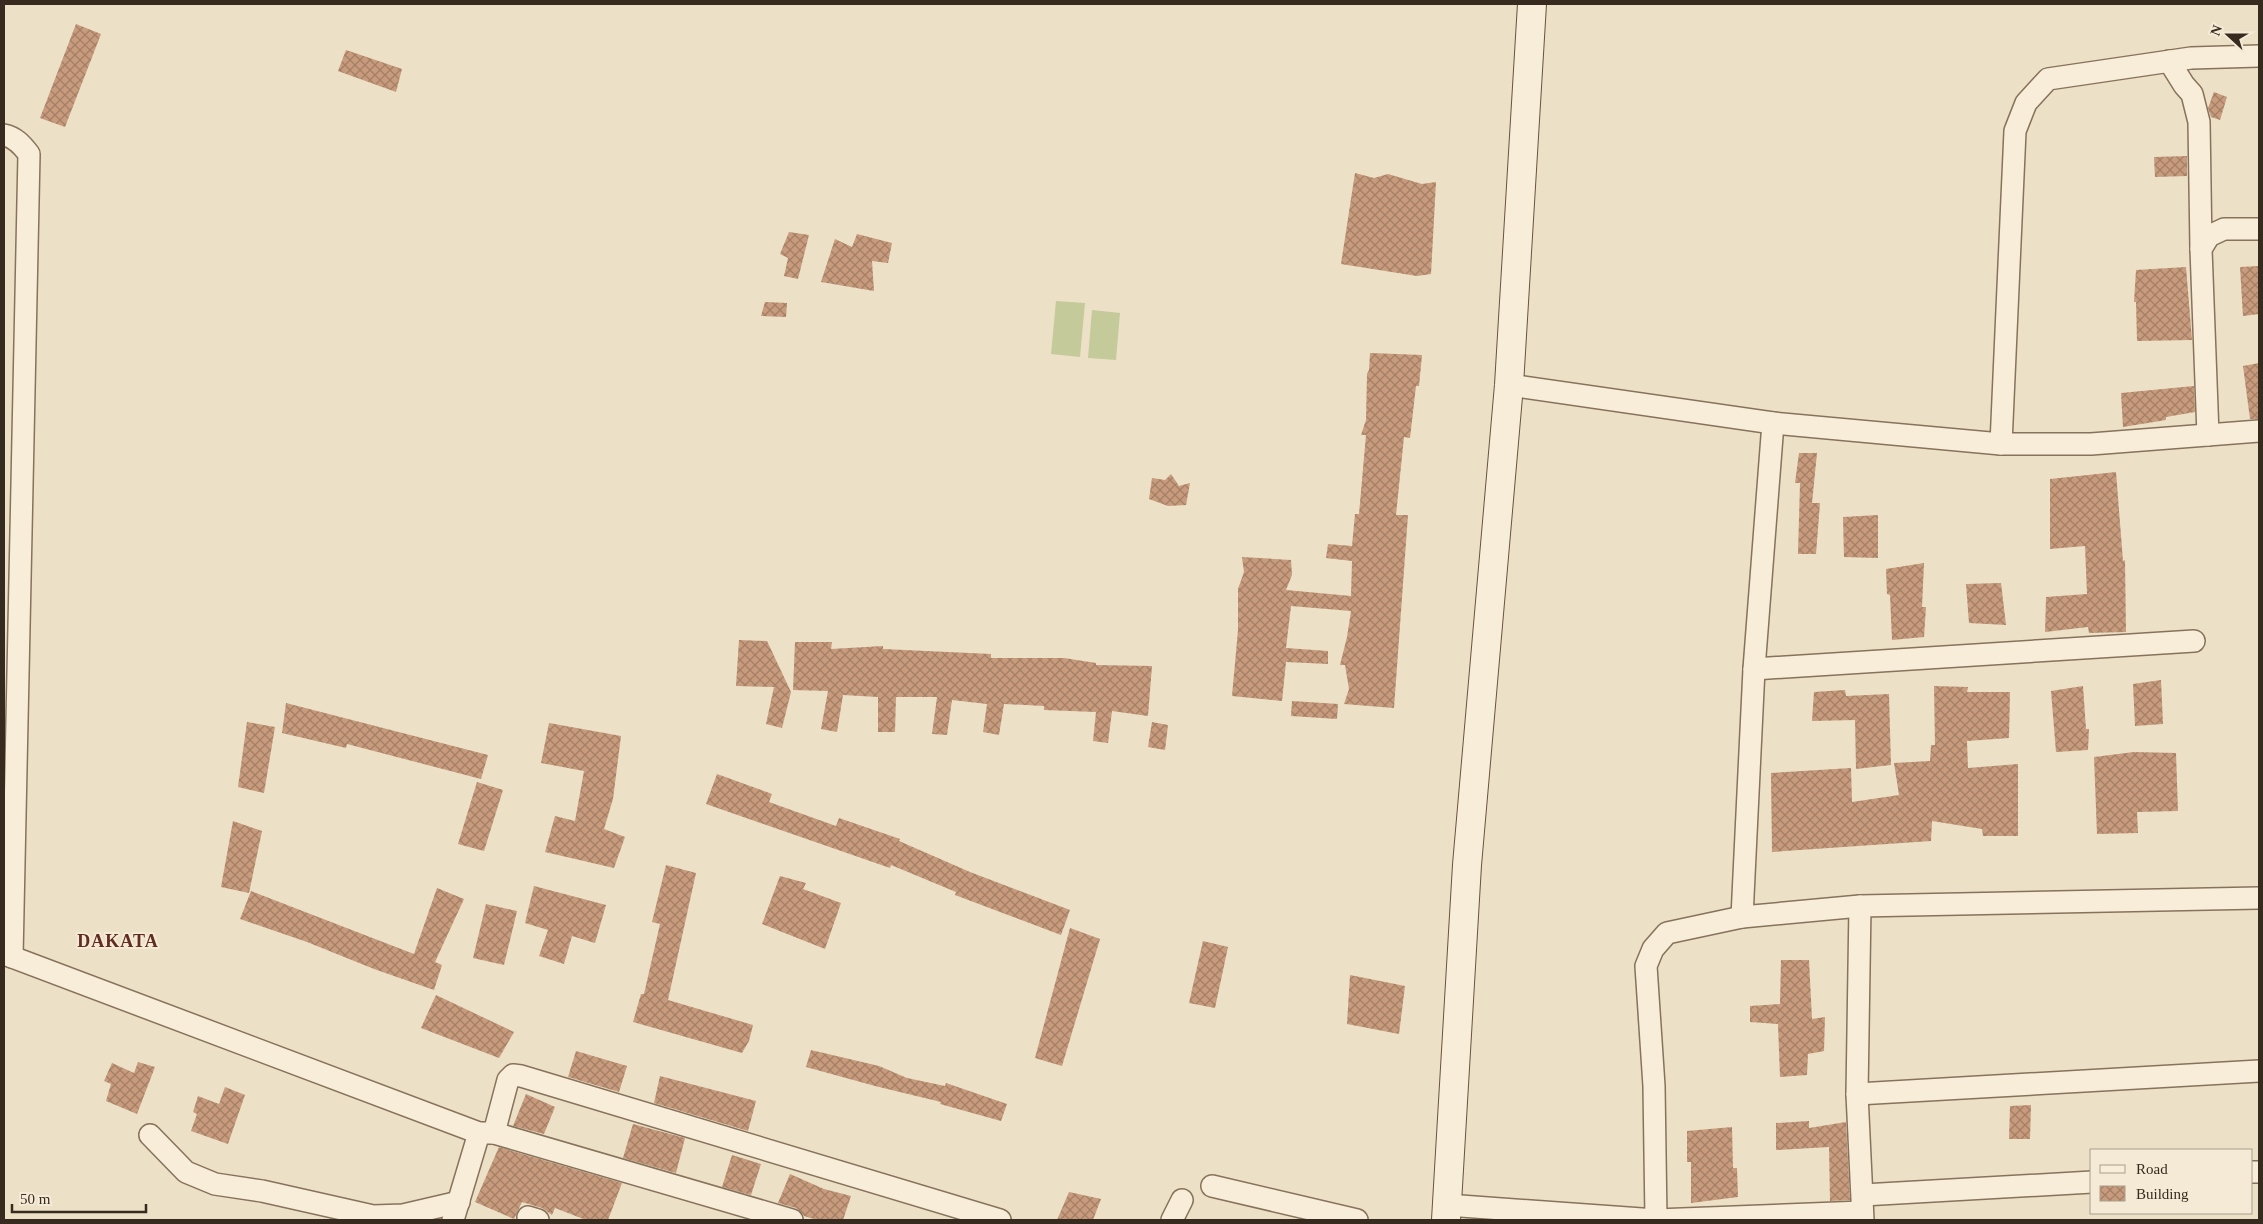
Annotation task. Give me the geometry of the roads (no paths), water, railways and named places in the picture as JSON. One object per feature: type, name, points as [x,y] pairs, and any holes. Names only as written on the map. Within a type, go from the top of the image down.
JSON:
[{"type":"street","points":[[1532,4],[1509,385],[1467,865],[1447,1212],[1656,1220],[1863,1209],[2090,1182]]},
{"type":"street","points":[[2002,444],[2015,132],[2026,103],[2048,79],[2192,58],[2259,56]]},
{"type":"street","points":[[2170,61],[2184,85],[2192,94],[2199,122],[2201,249],[2208,435]]},
{"type":"street","points":[[4,135],[10,136],[20,143],[29,154],[8,956],[486,1133],[792,1220]]},
{"type":"street","points":[[2201,249],[2209,236],[2224,230],[2259,229]]},
{"type":"street","points":[[1509,385],[1773,422],[2002,444],[2091,444],[2259,431]]},
{"type":"street","points":[[1742,918],[1754,669],[1773,422]]},
{"type":"street","points":[[1754,669],[2194,641]]},
{"type":"street","points":[[1656,1220],[1654,1086],[1646,966],[1653,949],[1667,933],[1742,918],[1860,906],[2259,898]]},
{"type":"street","points":[[1860,906],[1857,1094],[1863,1209]]},
{"type":"street","points":[[1857,1094],[2259,1071]]},
{"type":"street","points":[[150,1135],[186,1172],[215,1184],[262,1191],[373,1216],[456,1211],[508,1080],[513,1075],[1000,1220]]},
{"type":"street","points":[[1212,1186],[1357,1220]]},
{"type":"street","points":[[1172,1220],[1182,1200]]},
{"type":"district","name":"DAKATA","points":[[118,941]]}]
